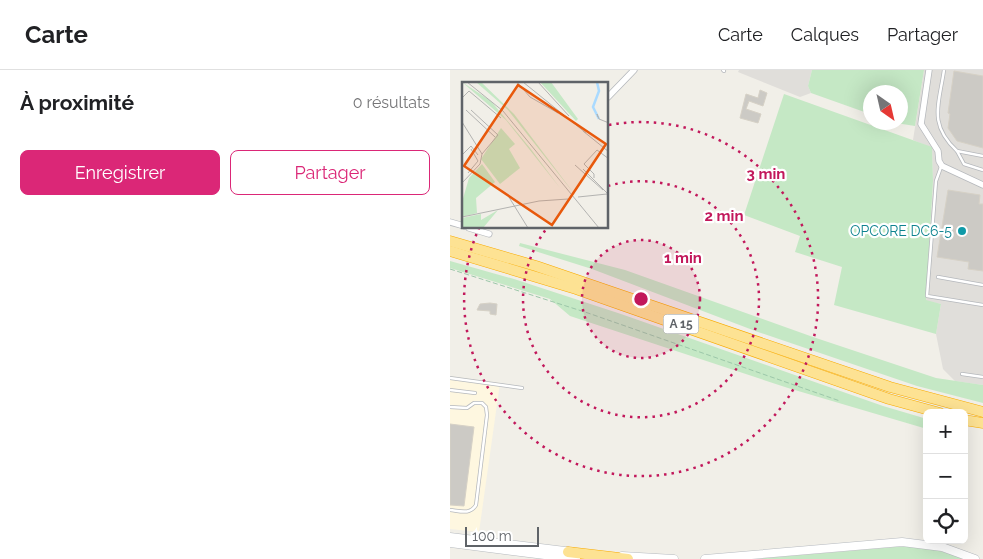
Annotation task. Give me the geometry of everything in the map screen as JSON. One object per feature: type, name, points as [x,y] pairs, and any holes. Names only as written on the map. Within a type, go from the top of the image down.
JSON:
[{"type":"highway","name":"A 15","points":[[450,241],[601,288],[890,387],[983,412]]},
{"type":"highway","name":"A 15","points":[[450,252],[576,289],[889,398],[926,409]]},
{"type":"highway","points":[[968,421],[983,423]]},
{"type":"highway","points":[[572,556],[628,559]]},
{"type":"main road","points":[[450,537],[572,556]]},
{"type":"main road","points":[[705,559],[902,542],[942,547],[975,559]]},
{"type":"main road","points":[[450,543],[572,556],[594,554],[674,559]]},
{"type":"street","points":[[609,96],[634,70]]},
{"type":"street","points":[[929,70],[921,124],[925,134],[935,146],[938,161],[942,166],[983,185]]},
{"type":"street","points":[[450,222],[461,225]]},
{"type":"street","points":[[472,229],[489,234]]},
{"type":"lane","points":[[944,70],[936,119],[939,129],[957,151],[964,164],[983,170]]},
{"type":"lane","points":[[957,151],[983,156]]},
{"type":"lane","points":[[942,166],[936,180],[928,296],[983,305]]},
{"type":"lane","points":[[938,277],[983,285]]},
{"type":"lane","points":[[962,374],[983,377]]},
{"type":"lane","points":[[450,378],[522,388]]},
{"type":"lane","points":[[450,390],[475,393]]},
{"type":"lane","points":[[450,406],[467,408],[474,403],[482,403],[486,407],[487,415],[476,505],[472,510],[466,512],[450,510]]},
{"type":"path","points":[[450,269],[588,313],[840,401]]},
{"type":"shaded area","points":[[739,70],[812,70],[808,86],[811,93],[800,97],[738,72]]},
{"type":"shaded area","points":[[924,70],[983,70],[983,385],[955,381],[943,369],[936,334],[941,304],[926,301],[933,181],[932,148],[913,140]]},
{"type":"shaded area","points":[[450,376],[500,383],[479,532],[450,529]]},
{"type":"green space","points":[[812,70],[924,70],[915,126],[908,125],[908,85],[863,85],[863,112],[811,93],[808,86]]},
{"type":"green space","points":[[784,94],[863,122],[863,130],[885,130],[932,147],[933,181],[926,300],[941,304],[936,334],[834,305],[842,267],[795,252],[800,236],[744,215]]},
{"type":"green space","points":[[520,243],[625,270],[813,337],[936,378],[983,385],[983,403],[917,386],[758,332],[592,269],[519,246]]},
{"type":"green space","points":[[450,261],[514,279],[621,314],[883,406],[923,418],[923,428],[788,388],[570,316],[550,299],[450,268]]},
{"type":"green space","points":[[907,546],[930,548],[966,559],[752,559]]},
{"type":"building","points":[[954,71],[983,76],[983,148],[957,141],[948,128],[950,114],[948,113]]},
{"type":"building","points":[[760,90],[767,93],[763,106],[749,101],[746,109],[761,114],[758,123],[740,118],[746,94],[758,98]]},
{"type":"building","name":"OPCORE DC6-5","points":[[948,190],[980,195],[979,204],[983,204],[983,271],[968,269],[969,262],[937,257]]},
{"type":"building","points":[[480,304],[497,304],[496,315],[490,314],[490,311],[477,310]]},
{"type":"building","points":[[450,424],[474,427],[464,506],[450,505]]},
{"type":"place","name":"OPCORE DC6-5","points":[[962,231]]}]
